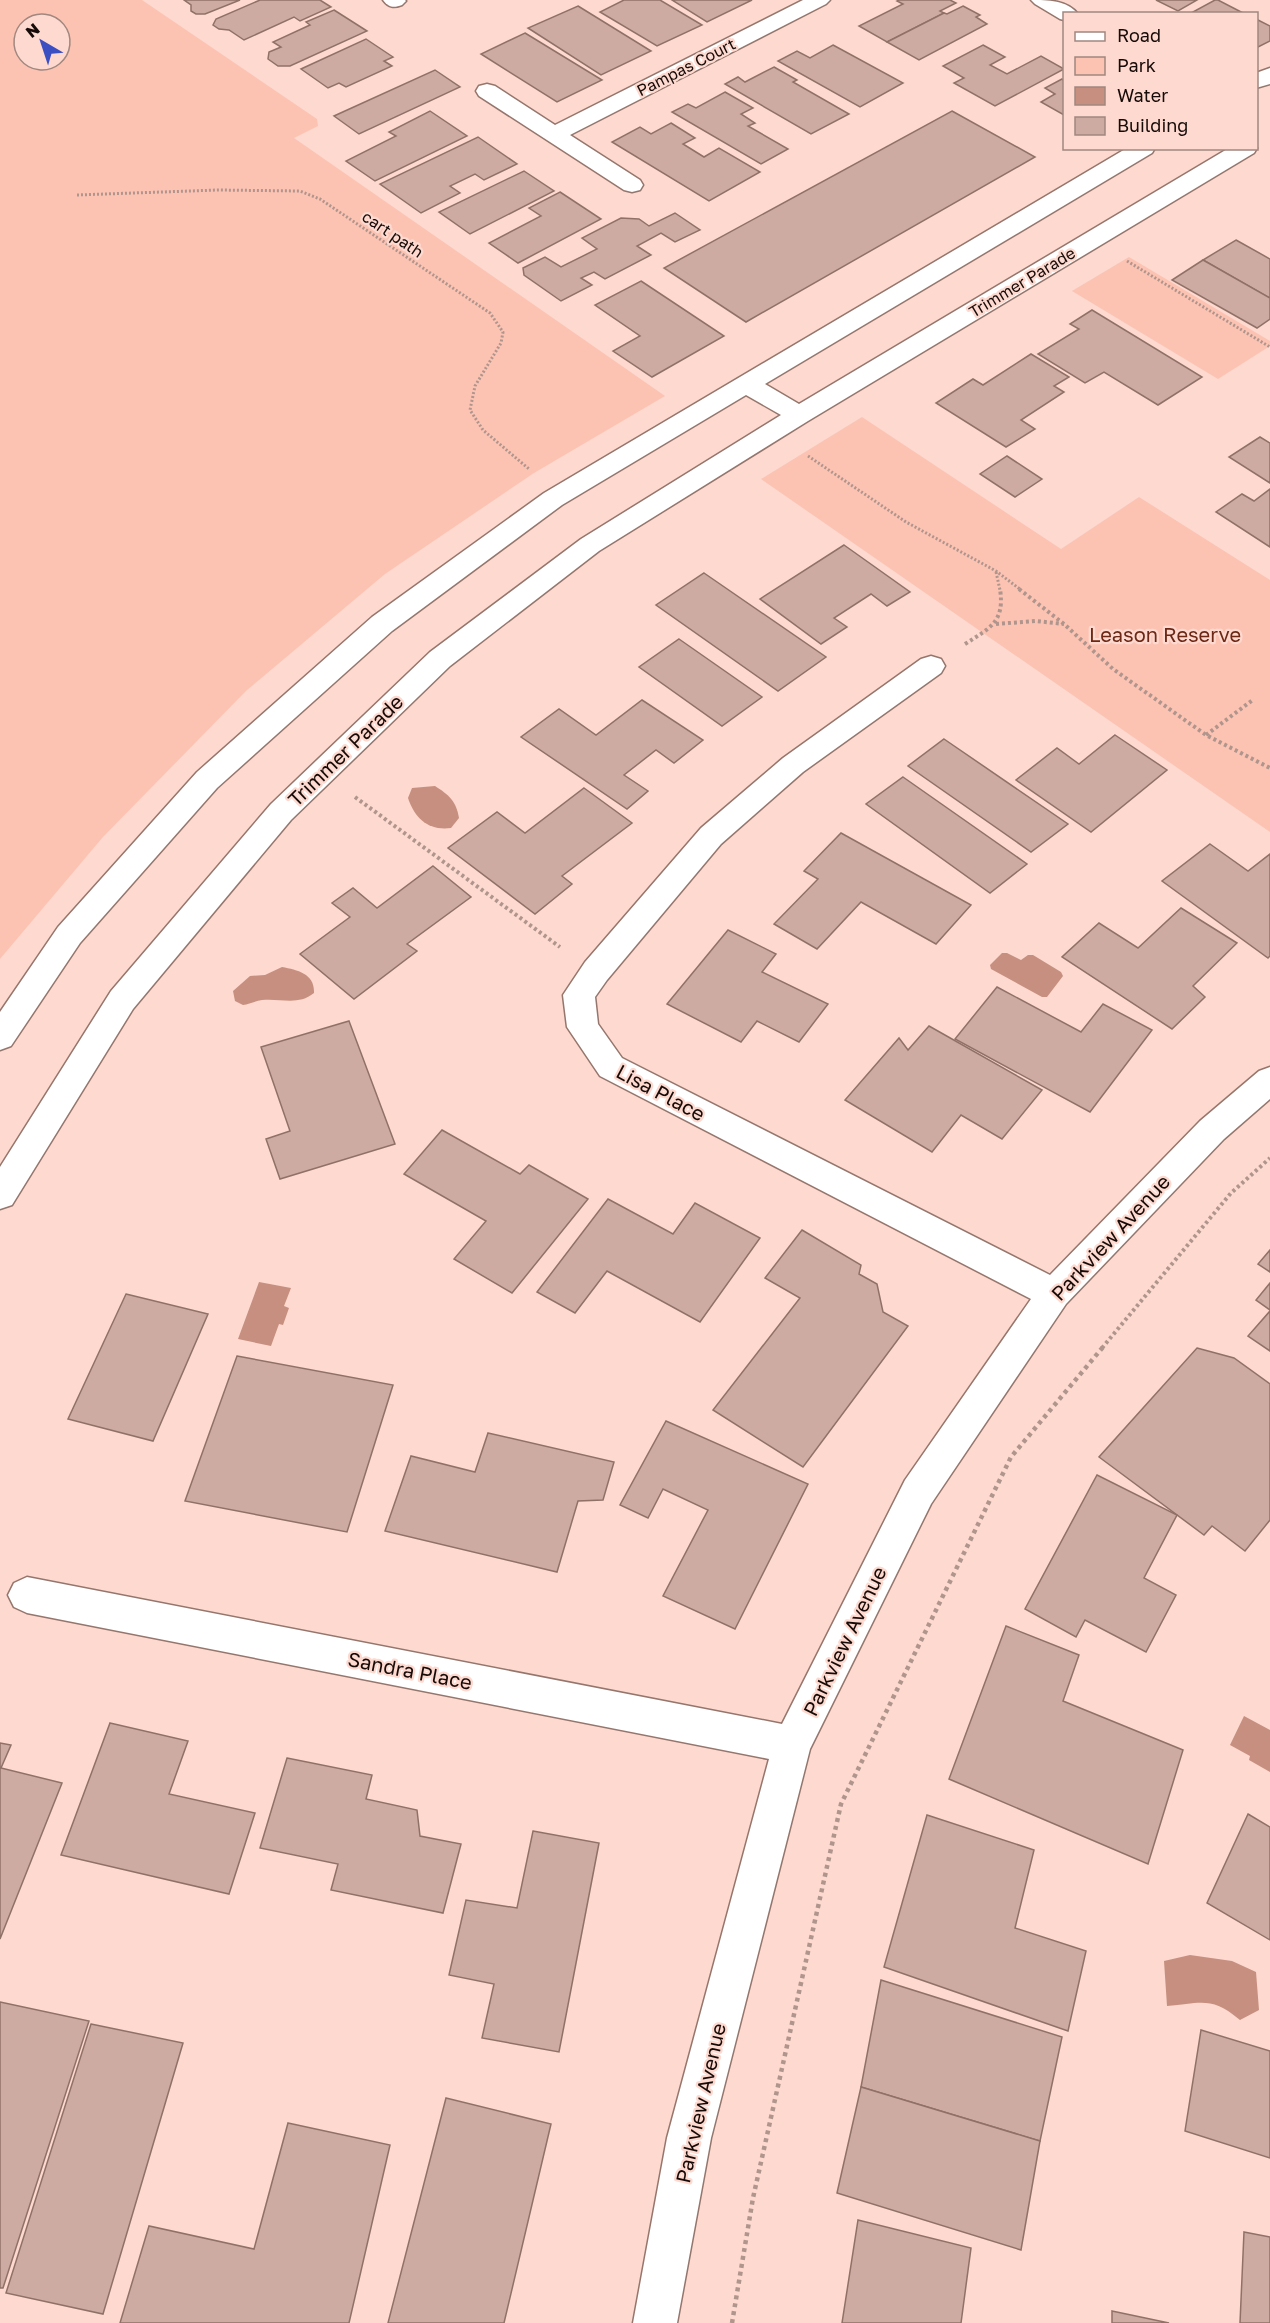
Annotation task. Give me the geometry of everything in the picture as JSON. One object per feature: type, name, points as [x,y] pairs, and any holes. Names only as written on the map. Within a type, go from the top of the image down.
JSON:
[{"type":"main road","name":"Pampas Court","points":[[554,134],[819,0]]},
{"type":"main road","points":[[1042,0],[1064,12]]},
{"type":"main road","points":[[487,91],[632,185]]},
{"type":"main road","points":[[0,1037],[69,935],[207,780],[382,624],[553,499],[1141,150]]},
{"type":"main road","name":"Trimmer Parade","points":[[0,1195],[122,1000],[281,812],[440,659],[590,544],[799,415],[1243,150]]},
{"type":"main road","points":[[746,384],[799,415]]},
{"type":"main road","name":"Lisa Place","points":[[931,666],[793,765],[711,836],[596,971],[579,995],[582,1027],[611,1067],[1054,1294]]},
{"type":"main road","name":"Parkview Avenue","points":[[655,2323],[689,2138],[792,1745],[918,1492],[1054,1294],[1212,1130],[1270,1080]]},
{"type":"main road","name":"Sandra Place","points":[[27,1595],[792,1745]]},
{"type":"path","name":"cart path","points":[[77,195],[230,190],[300,191],[320,199],[411,259],[448,288],[490,313],[503,332],[501,343],[475,386],[470,410],[483,430],[534,472]]},
{"type":"path","points":[[1124,260],[1270,346]]},
{"type":"path","points":[[805,454],[906,522],[996,571],[1064,624],[1113,669],[1206,735],[1270,768]]},
{"type":"path","points":[[996,571],[1003,607],[996,624]]},
{"type":"path","points":[[931,666],[996,624],[1036,621],[1064,624]]},
{"type":"path","points":[[1206,735],[1254,699]]},
{"type":"path","points":[[354,797],[596,971]]},
{"type":"path","points":[[732,2323],[753,2198],[841,1804],[1011,1457],[1231,1193],[1270,1158]]},
{"type":"green space","points":[[0,0],[142,0],[317,119],[318,126],[294,138],[665,396],[534,473],[385,574],[246,691],[103,837],[0,959]]},
{"type":"green space","points":[[1129,257],[1270,341],[1270,346],[1218,379],[1072,291]]},
{"type":"green space","name":"Leason Reserve","points":[[862,417],[1061,549],[1139,497],[1270,580],[1270,832],[761,479]]},
{"type":"water","points":[[435,786],[448,796],[456,807],[459,818],[451,828],[436,828],[424,822],[415,812],[408,798],[412,788]]},
{"type":"water","points":[[1002,953],[1021,960],[1028,955],[1033,955],[1061,972],[1063,976],[1047,997],[1042,997],[991,969],[990,965]]},
{"type":"water","points":[[282,967],[309,977],[314,993],[296,1000],[262,1000],[243,1005],[235,1001],[233,991],[250,976],[265,975]]},
{"type":"water","points":[[259,1282],[291,1288],[284,1306],[289,1308],[283,1325],[279,1324],[271,1346],[238,1339]]},
{"type":"water","points":[[1244,1716],[1270,1730],[1270,1772],[1249,1760],[1250,1756],[1230,1745]]},
{"type":"water","points":[[1190,1955],[1232,1961],[1256,1972],[1259,2010],[1240,2020],[1214,2004],[1167,2006],[1164,1961]]},
{"type":"building","points":[[184,0],[240,0],[205,14],[196,14],[191,11],[191,5]]},
{"type":"building","points":[[260,0],[320,0],[331,7],[300,21],[294,17],[244,40],[229,30],[219,29],[213,25],[216,19]]},
{"type":"building","points":[[624,0],[660,0],[702,25],[657,46],[600,12]]},
{"type":"building","points":[[672,0],[752,0],[707,22]]},
{"type":"building","points":[[950,0],[956,3],[940,11],[944,13],[887,42],[859,26],[903,4],[897,1]]},
{"type":"building","points":[[1156,0],[1197,0],[1178,11]]},
{"type":"building","points":[[1218,0],[1241,12],[1193,12]]},
{"type":"building","points":[[578,6],[651,51],[601,75],[528,28]]},
{"type":"building","points":[[963,6],[980,15],[976,17],[987,24],[919,60],[887,42],[944,13],[947,14]]},
{"type":"building","points":[[334,10],[367,31],[290,66],[278,66],[268,59],[269,52],[281,47],[273,42],[310,25],[306,22]]},
{"type":"building","points":[[1258,20],[1270,26],[1270,41],[1258,47]]},
{"type":"building","points":[[525,33],[602,80],[557,102],[481,54]]},
{"type":"building","points":[[366,39],[393,57],[384,61],[392,66],[346,87],[339,83],[328,88],[301,69]]},
{"type":"building","points":[[833,45],[903,83],[860,107],[778,61],[797,51],[810,58]]},
{"type":"building","points":[[983,45],[1005,57],[990,65],[1007,74],[1041,56],[1063,70],[995,106],[954,83],[964,78],[943,66]]},
{"type":"building","points":[[774,67],[797,80],[793,82],[849,114],[811,134],[725,84],[738,77],[745,82]]},
{"type":"building","points":[[435,70],[460,87],[359,134],[334,116]]},
{"type":"building","points":[[1063,80],[1063,114],[1041,102],[1055,94],[1045,88]]},
{"type":"building","points":[[725,92],[753,108],[741,114],[755,123],[748,126],[788,149],[761,164],[672,112],[688,104],[696,108]]},
{"type":"building","points":[[430,111],[467,136],[375,181],[346,161],[396,136],[389,132]]},
{"type":"building","points":[[952,111],[1035,157],[746,322],[664,268]]},
{"type":"building","points":[[671,123],[695,138],[683,144],[704,157],[719,148],[760,172],[709,201],[612,142],[640,127],[651,134]]},
{"type":"building","points":[[478,137],[517,164],[484,180],[475,174],[450,186],[460,193],[421,213],[380,184]]},
{"type":"building","points":[[524,171],[554,191],[470,234],[439,212]]},
{"type":"building","points":[[560,192],[601,219],[518,263],[489,243],[541,216],[529,208]]},
{"type":"building","points":[[675,213],[700,230],[675,242],[661,233],[637,246],[651,255],[605,279],[594,272],[581,278],[592,285],[561,301],[524,275],[523,268],[545,257],[561,267],[597,249],[582,238],[621,218],[639,219],[649,226]]},
{"type":"building","points":[[1236,240],[1270,259],[1270,298],[1203,260]]},
{"type":"building","points":[[1203,260],[1270,298],[1270,319],[1257,328],[1172,280]]},
{"type":"building","points":[[641,281],[724,336],[652,377],[613,351],[640,336],[595,305]]},
{"type":"building","points":[[1092,310],[1202,377],[1158,405],[1104,372],[1085,383],[1038,354],[1079,329],[1070,324]]},
{"type":"building","points":[[1031,354],[1069,377],[1054,386],[1064,392],[1021,420],[1035,429],[1006,447],[936,403],[973,379],[983,385]]},
{"type":"building","points":[[1260,437],[1270,443],[1270,483],[1229,457]]},
{"type":"building","points":[[1007,456],[1042,479],[1015,497],[980,474]]},
{"type":"building","points":[[1270,489],[1270,547],[1216,512],[1242,494],[1254,501]]},
{"type":"building","points":[[844,545],[910,592],[887,606],[871,594],[834,618],[847,627],[821,644],[760,599]]},
{"type":"building","points":[[704,573],[826,657],[778,691],[656,605]]},
{"type":"building","points":[[679,639],[762,697],[722,726],[639,667]]},
{"type":"building","points":[[642,700],[703,740],[674,763],[656,750],[624,775],[648,791],[627,809],[521,737],[559,709],[596,735]]},
{"type":"building","points":[[1115,735],[1167,770],[1091,832],[1016,780],[1057,748],[1079,764]]},
{"type":"building","points":[[944,739],[1068,824],[1031,852],[908,766]]},
{"type":"building","points":[[903,777],[1027,864],[990,893],[866,804]]},
{"type":"building","points":[[584,788],[632,823],[562,876],[572,884],[535,914],[448,848],[497,812],[525,833]]},
{"type":"building","points":[[841,833],[971,905],[936,944],[861,902],[817,949],[774,924],[818,879],[804,871]]},
{"type":"building","points":[[1210,844],[1248,871],[1270,854],[1270,956],[1268,958],[1162,881]]},
{"type":"building","points":[[433,866],[471,897],[407,944],[417,951],[354,999],[300,954],[350,917],[332,903],[353,888],[377,908]]},
{"type":"building","points":[[1181,908],[1237,943],[1193,986],[1205,997],[1172,1029],[1062,957],[1099,923],[1138,948]]},
{"type":"building","points":[[728,930],[776,954],[762,972],[828,1004],[799,1042],[757,1021],[741,1042],[667,1004]]},
{"type":"building","points":[[997,987],[1081,1032],[1103,1004],[1152,1030],[1090,1112],[955,1039]]},
{"type":"building","points":[[349,1021],[395,1144],[280,1179],[266,1139],[290,1131],[261,1047]]},
{"type":"building","points":[[929,1026],[1042,1090],[1002,1139],[961,1115],[932,1152],[845,1100],[899,1038],[908,1050]]},
{"type":"building","points":[[442,1130],[520,1174],[529,1165],[588,1199],[512,1293],[454,1259],[486,1221],[404,1174]]},
{"type":"building","points":[[608,1199],[673,1234],[695,1203],[760,1238],[700,1322],[607,1271],[575,1313],[537,1292]]},
{"type":"building","points":[[802,1230],[861,1265],[859,1274],[877,1284],[883,1312],[908,1326],[803,1467],[713,1410],[800,1298],[765,1278]]},
{"type":"building","points":[[1270,1250],[1270,1272],[1258,1264]]},
{"type":"building","points":[[1270,1283],[1270,1310],[1256,1300]]},
{"type":"building","points":[[126,1294],[208,1314],[153,1441],[68,1419]]},
{"type":"building","points":[[1270,1311],[1270,1351],[1248,1336]]},
{"type":"building","points":[[1197,1348],[1234,1358],[1270,1384],[1270,1520],[1245,1551],[1212,1526],[1204,1535],[1099,1457]]},
{"type":"building","points":[[237,1356],[393,1385],[347,1532],[185,1501]]},
{"type":"building","points":[[666,1421],[808,1484],[735,1629],[663,1596],[708,1510],[663,1489],[648,1518],[620,1505]]},
{"type":"building","points":[[488,1433],[614,1462],[603,1500],[578,1501],[557,1572],[385,1531],[411,1456],[475,1472]]},
{"type":"building","points":[[1097,1475],[1177,1515],[1144,1578],[1176,1595],[1146,1652],[1085,1620],[1076,1637],[1025,1609]]},
{"type":"building","points":[[1006,1626],[1079,1655],[1063,1701],[1183,1750],[1148,1864],[949,1779]]},
{"type":"building","points":[[110,1723],[188,1741],[169,1794],[255,1813],[229,1894],[61,1855]]},
{"type":"building","points":[[0,1743],[11,1745],[1,1768],[62,1783],[0,1939]]},
{"type":"building","points":[[287,1758],[372,1775],[366,1799],[417,1810],[420,1836],[461,1844],[443,1913],[331,1890],[338,1864],[260,1848]]},
{"type":"building","points":[[1248,1814],[1270,1827],[1270,1940],[1207,1903]]},
{"type":"building","points":[[927,1815],[1034,1850],[1015,1928],[1086,1951],[1068,2031],[884,1967]]},
{"type":"building","points":[[533,1831],[599,1843],[559,2052],[482,2038],[494,1984],[449,1975],[466,1900],[517,1908]]},
{"type":"building","points":[[881,1980],[1062,2037],[1040,2141],[861,2087]]},
{"type":"building","points":[[0,2002],[89,2021],[3,2288],[0,2288]]},
{"type":"building","points":[[91,2024],[183,2043],[103,2314],[6,2293]]},
{"type":"building","points":[[1201,2030],[1270,2051],[1270,2158],[1185,2131]]},
{"type":"building","points":[[861,2087],[1040,2141],[1021,2250],[837,2193]]},
{"type":"building","points":[[446,2098],[551,2124],[504,2323],[388,2323]]},
{"type":"building","points":[[288,2123],[390,2145],[349,2323],[120,2323],[149,2226],[254,2249]]},
{"type":"building","points":[[858,2220],[971,2248],[961,2323],[842,2323]]},
{"type":"building","points":[[1244,2232],[1270,2237],[1270,2323],[1240,2323]]},
{"type":"building","points":[[1112,2311],[1169,2323],[1112,2323]]}]
